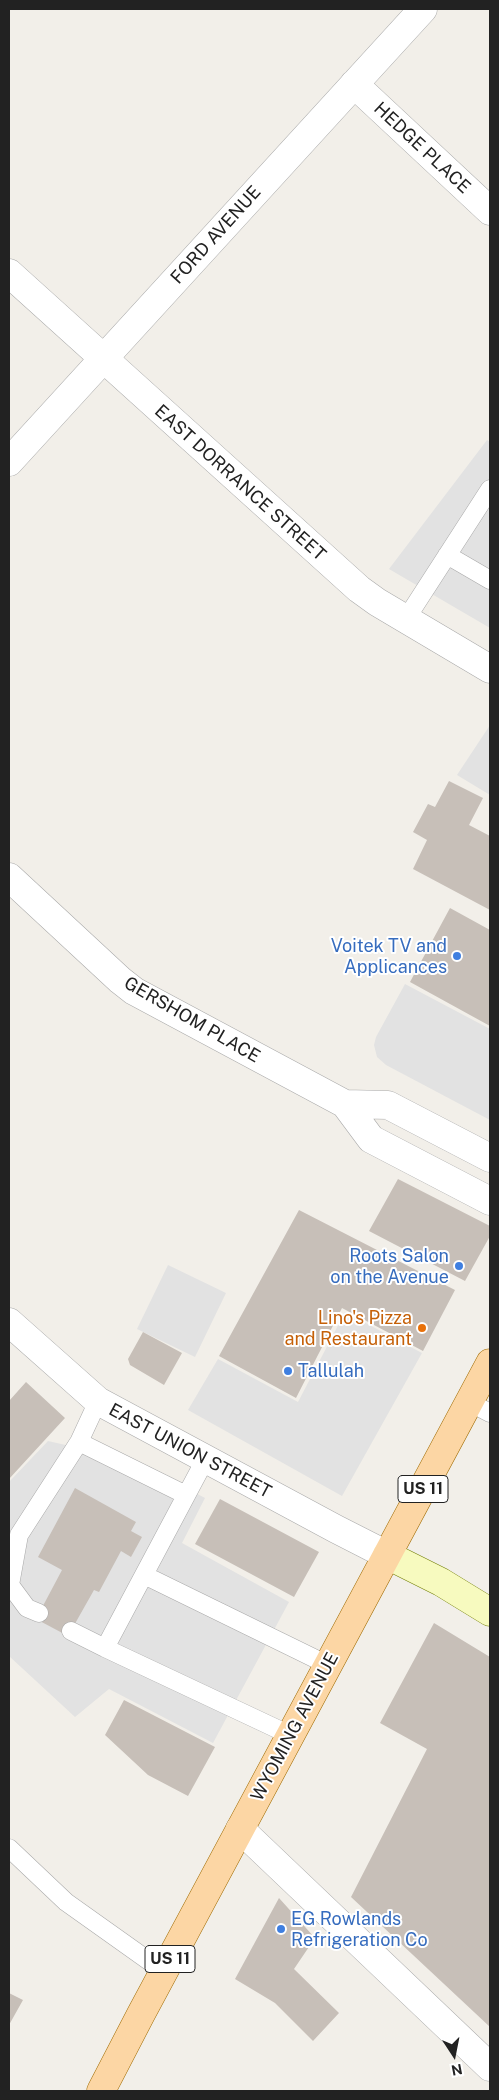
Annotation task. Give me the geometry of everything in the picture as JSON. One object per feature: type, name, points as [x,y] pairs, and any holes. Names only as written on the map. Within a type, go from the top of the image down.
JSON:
[{"type":"main road","name":"WYOMING AVENUE","points":[[101,2091],[163,1971],[387,1555],[480,1408],[490,1364]]},
{"type":"main road","points":[[387,1555],[441,1582],[490,1612]]},
{"type":"street","name":"FORD AVENUE","points":[[9,462],[422,9]]},
{"type":"street","name":"HEDGE PLACE","points":[[354,84],[490,211]]},
{"type":"street","name":"EAST DORRANCE STREET","points":[[9,273],[102,359],[359,589],[377,602],[490,669]]},
{"type":"street","name":"GERSHOM PLACE","points":[[9,877],[134,991],[345,1104],[371,1138],[490,1201]]},
{"type":"street","name":"GERSHOM PLACE","points":[[345,1104],[388,1105],[490,1158]]},
{"type":"street","name":"EAST UNION STREET","points":[[9,1322],[98,1401],[205,1460],[387,1555]]},
{"type":"street","points":[[240,1829],[490,2066]]},
{"type":"lane","points":[[406,619],[490,489]]},
{"type":"lane","points":[[447,555],[490,580]]},
{"type":"lane","points":[[39,1613],[27,1608],[10,1585],[20,1535],[79,1442],[98,1401]]},
{"type":"lane","points":[[79,1442],[186,1495]]},
{"type":"lane","points":[[105,1648],[205,1460]]},
{"type":"lane","points":[[144,1575],[328,1665]]},
{"type":"lane","points":[[71,1631],[290,1736]]},
{"type":"lane","points":[[9,1848],[66,1902],[163,1971]]},
{"type":"shaded area","points":[[487,440],[490,442],[490,628],[389,569]]},
{"type":"shaded area","points":[[490,725],[490,795],[457,775]]},
{"type":"shaded area","points":[[405,984],[490,1029],[490,1120],[386,1065],[377,1057],[374,1045],[376,1037]]},
{"type":"shaded area","points":[[168,1265],[226,1293],[195,1357],[137,1329]]},
{"type":"shaded area","points":[[345,1312],[422,1353],[342,1496],[188,1410],[218,1359],[298,1402]]},
{"type":"shaded area","points":[[80,1432],[205,1498],[182,1543],[289,1602],[213,1743],[109,1689],[75,1717],[9,1656],[9,1482],[48,1441],[70,1446]]},
{"type":"building","points":[[449,781],[483,798],[469,825],[490,836],[490,910],[413,869],[427,840],[413,832],[428,804],[435,807]]},
{"type":"building","name":"Voitek TV and Applicances","points":[[450,908],[490,930],[490,1026],[410,982]]},
{"type":"building","points":[[398,1179],[490,1226],[490,1236],[465,1281],[369,1231]]},
{"type":"building","points":[[299,1210],[455,1290],[423,1351],[342,1308],[296,1398],[219,1356]]},
{"type":"building","points":[[143,1332],[182,1353],[164,1385],[130,1365],[128,1359]]},
{"type":"building","points":[[26,1382],[65,1418],[9,1479],[9,1401]]},
{"type":"building","points":[[75,1488],[136,1522],[131,1531],[142,1537],[131,1557],[121,1551],[99,1592],[94,1590],[68,1636],[36,1619],[62,1570],[38,1557]]},
{"type":"building","points":[[220,1499],[319,1552],[294,1597],[195,1544]]},
{"type":"building","points":[[434,1623],[490,1657],[490,2027],[351,1897],[427,1749],[380,1723]]},
{"type":"building","points":[[124,1700],[215,1747],[188,1796],[148,1775],[105,1735]]},
{"type":"building","points":[[279,1898],[315,1938],[294,1969],[339,2013],[313,2041],[275,2003],[235,1979]]},
{"type":"building","points":[[9,1993],[23,2000],[9,2025]]},
{"type":"place","name":"Voitek TV and Applicances","points":[[457,956]]},
{"type":"place","name":"Roots Salon on the Avenue","points":[[459,1266]]},
{"type":"place","name":"Lino's Pizza and Restaurant","points":[[422,1328]]},
{"type":"place","name":"Tallulah","points":[[288,1371]]},
{"type":"place","name":"EG Rowlands Refrigeration Co","points":[[281,1929]]}]
